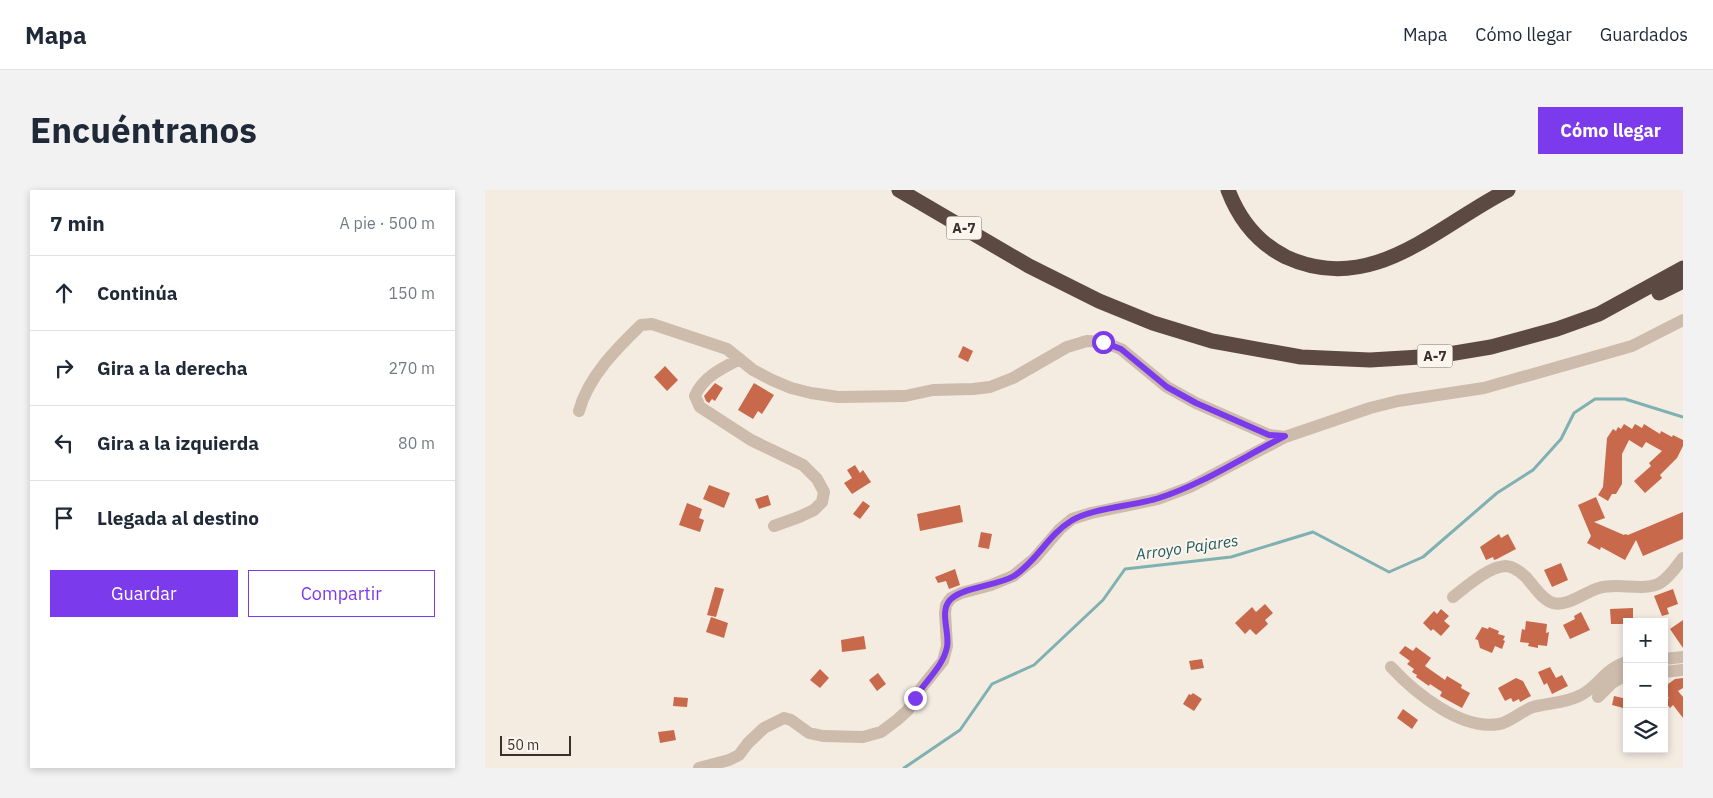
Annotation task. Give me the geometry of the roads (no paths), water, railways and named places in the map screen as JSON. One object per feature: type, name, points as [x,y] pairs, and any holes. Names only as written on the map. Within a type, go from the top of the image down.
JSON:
[{"type":"highway","name":"A-7","points":[[899,190],[1029,266],[1099,301],[1153,322],[1212,341],[1301,358],[1370,360],[1437,356],[1491,347],[1557,329],[1599,314],[1683,268]]},
{"type":"highway","points":[[1228,190],[1234,206],[1246,224],[1260,240],[1279,254],[1300,263],[1322,268],[1343,269],[1367,266],[1392,258],[1421,244],[1490,199],[1508,190]]},
{"type":"highway","points":[[1599,314],[1619,311],[1683,281]]},
{"type":"street","points":[[699,768],[729,760],[739,755],[748,743],[764,728],[784,718],[791,720],[809,733],[823,736],[863,737],[881,732],[908,710],[922,687],[943,661],[947,646],[946,605],[951,598],[1013,576],[1034,559],[1060,529],[1072,520],[1091,513],[1158,499],[1182,490],[1285,436],[1379,405],[1398,400],[1484,388],[1622,348],[1663,331],[1683,320]]},
{"type":"street","points":[[579,410],[582,398],[601,368],[641,325],[651,324],[727,350],[753,370],[791,388],[839,397],[905,396],[933,390],[991,387],[1013,378],[1067,347],[1087,341],[1103,342],[1121,349],[1167,387],[1196,403],[1269,435],[1285,436]]},
{"type":"street","points":[[740,359],[717,371],[699,386],[695,396],[700,407],[751,440],[803,465],[817,478],[824,492],[822,502],[815,510],[774,526]]},
{"type":"street","points":[[1453,598],[1485,574],[1497,568],[1507,566],[1517,570],[1527,578],[1546,599],[1552,602],[1564,603],[1599,588],[1611,586],[1653,586],[1666,578],[1683,558]]},
{"type":"street","points":[[1668,659],[1683,657]]},
{"type":"street","points":[[1391,667],[1411,687],[1449,713],[1488,726],[1502,724],[1527,709],[1581,695],[1609,670],[1625,663]]},
{"type":"street","points":[[1668,672],[1683,670]]},
{"type":"street","points":[[1598,696],[1612,683],[1623,676]]},
{"type":"waterway","name":"Arroyo Pajares","points":[[904,768],[960,730],[992,684],[1034,665],[1103,600],[1125,569],[1231,557],[1313,532],[1389,572],[1423,557],[1497,493],[1533,470],[1561,439],[1574,413],[1595,399],[1625,399],[1683,417]]}]
